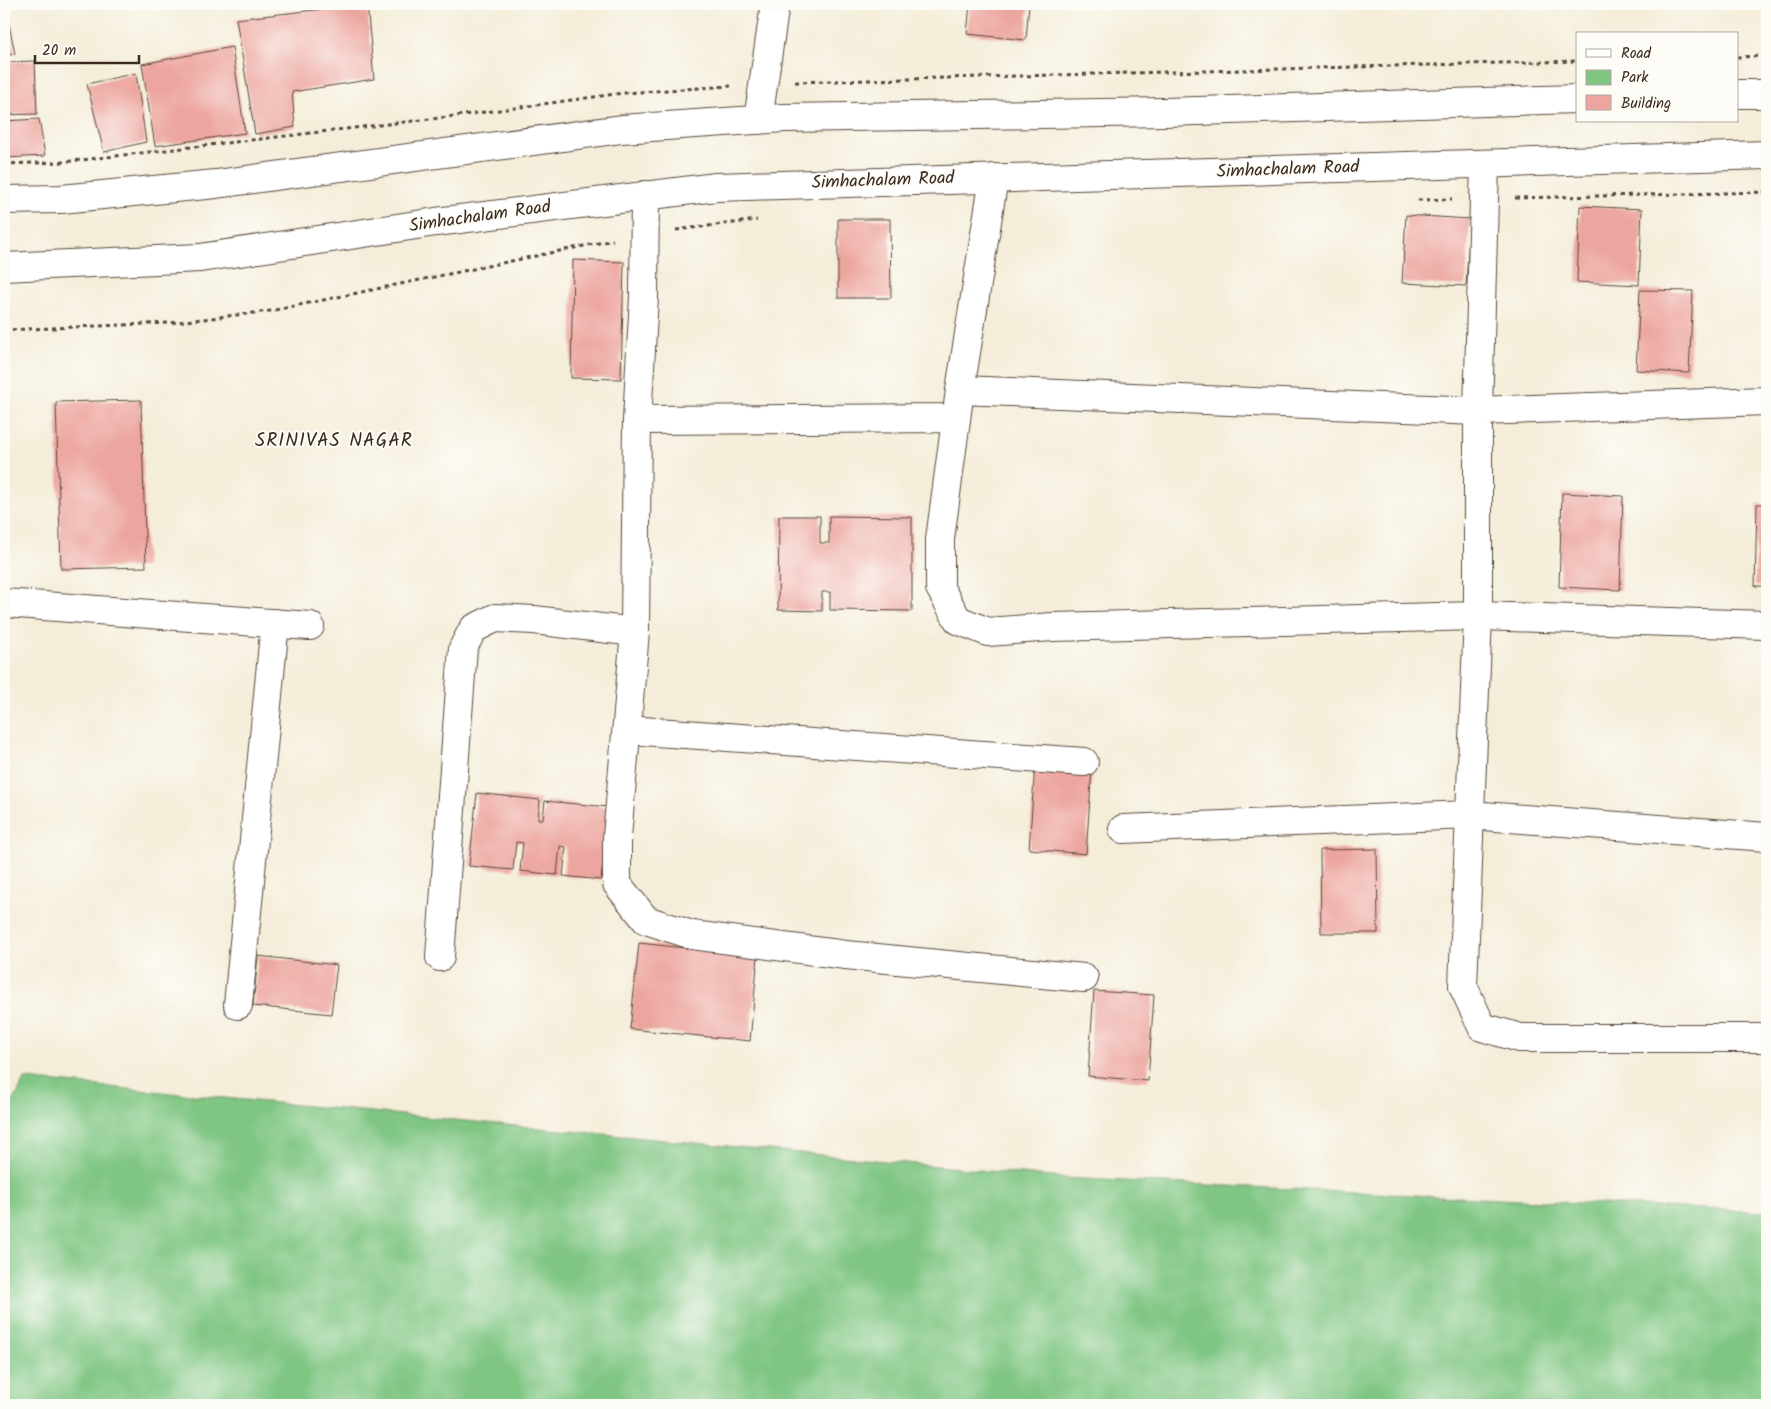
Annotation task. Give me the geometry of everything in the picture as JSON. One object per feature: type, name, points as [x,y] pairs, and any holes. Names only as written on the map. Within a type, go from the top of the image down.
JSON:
[{"type":"street","points":[[758,120],[775,4]]},
{"type":"street","points":[[1738,94],[1767,94]]},
{"type":"street","points":[[4,200],[61,199],[216,184],[622,129],[758,120],[1185,111],[1576,99]]},
{"type":"street","name":"Simhachalam Road","points":[[4,267],[200,258],[436,222],[716,187],[1767,155]]},
{"type":"street","points":[[1485,164],[1478,410],[1478,616],[1463,986],[1482,1027],[1520,1038],[1767,1038]]},
{"type":"street","points":[[994,178],[960,390],[940,539],[940,588],[958,620],[988,632],[1052,627],[1478,616],[1767,625]]},
{"type":"street","points":[[645,195],[637,420],[636,632],[617,837],[617,884],[646,920],[692,935],[817,952],[1084,978]]},
{"type":"street","points":[[960,390],[1478,410],[1767,401]]},
{"type":"street","points":[[637,420],[956,418]]},
{"type":"street","points":[[4,603],[310,626]]},
{"type":"street","points":[[440,957],[463,648],[473,629],[495,618],[534,620],[636,632]]},
{"type":"street","points":[[238,1005],[275,623]]},
{"type":"street","points":[[628,730],[1084,762]]},
{"type":"street","points":[[1123,829],[1469,815],[1767,838]]},
{"type":"path","points":[[1738,57],[1767,56]]},
{"type":"path","points":[[1408,200],[1767,192]]},
{"type":"path","points":[[4,330],[168,323],[270,311],[645,234],[765,219]]},
{"type":"green space","points":[[25,1079],[1063,1178],[1767,1212],[1767,1405],[4,1405],[4,1119]]},
{"type":"building","points":[[5,4],[15,54],[4,55]]},
{"type":"building","points":[[367,4],[374,79],[292,92],[295,127],[255,134],[236,19]]},
{"type":"building","points":[[970,4],[1029,4],[1026,40],[967,34]]},
{"type":"building","points":[[232,47],[245,133],[155,146],[142,64]]},
{"type":"building","points":[[35,61],[37,114],[4,115],[4,62]]},
{"type":"building","points":[[136,73],[146,142],[104,152],[87,84]]},
{"type":"building","points":[[39,119],[45,156],[4,158],[4,121]]},
{"type":"building","points":[[1580,206],[1642,209],[1639,285],[1577,282]]},
{"type":"building","points":[[1406,215],[1470,219],[1466,286],[1402,283]]},
{"type":"building","points":[[838,219],[890,219],[891,298],[838,298]]},
{"type":"building","points":[[573,260],[624,262],[621,379],[571,378]]},
{"type":"building","points":[[1640,290],[1693,291],[1689,373],[1636,370]]},
{"type":"building","points":[[141,400],[146,567],[61,569],[56,402]]},
{"type":"building","points":[[1562,493],[1623,496],[1620,590],[1559,587]]},
{"type":"building","points":[[1757,504],[1767,504],[1767,586],[1755,586]]},
{"type":"building","points":[[779,516],[820,516],[820,543],[829,543],[829,516],[912,517],[912,611],[830,610],[830,592],[822,592],[822,611],[778,610]]},
{"type":"building","points":[[1035,765],[1092,769],[1086,854],[1029,849]]},
{"type":"building","points":[[477,793],[540,800],[538,819],[543,819],[545,801],[609,807],[601,880],[563,876],[566,847],[560,846],[557,875],[520,871],[523,843],[516,842],[513,870],[469,866]]},
{"type":"building","points":[[1377,849],[1378,933],[1321,933],[1320,850]]},
{"type":"building","points":[[639,943],[758,956],[750,1041],[630,1029]]},
{"type":"building","points":[[258,956],[337,965],[331,1014],[253,1006]]},
{"type":"building","points":[[1094,991],[1154,995],[1148,1081],[1088,1076]]},
{"type":"district","name":"SRINIVAS NAGAR","points":[[334,441]]}]
